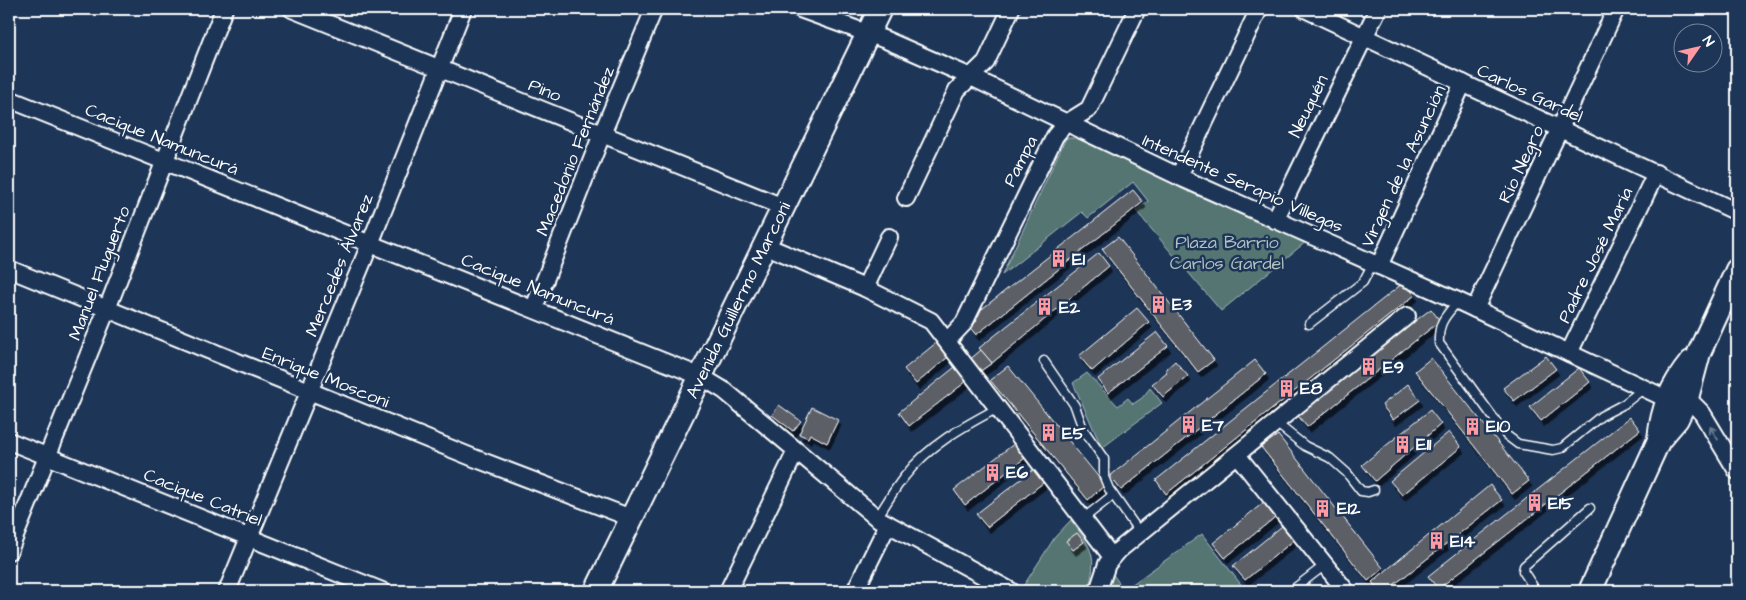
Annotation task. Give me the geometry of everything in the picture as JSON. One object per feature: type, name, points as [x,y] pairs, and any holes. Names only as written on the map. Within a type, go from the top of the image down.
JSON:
[{"type":"main road","name":"Avenida Guillermo Marconi","points":[[596,591],[880,9]]},
{"type":"main road","points":[[1590,591],[1659,440],[1661,418],[1677,398],[1678,378],[1699,353],[1737,270]]},
{"type":"street","name":"Manuel Fluguerto","points":[[9,551],[107,309],[224,9]]},
{"type":"street","name":"Pino","points":[[292,9],[783,206]]},
{"type":"street","name":"Mercedes Álvarez","points":[[227,591],[370,244],[462,9]]},
{"type":"street","name":"Macedonio Fernández","points":[[534,308],[602,134],[654,9]]},
{"type":"street","name":"Intendente Serapio Villegas","points":[[800,9],[886,40],[971,77],[1065,124],[1274,220],[1458,301],[1643,389],[1677,398]]},
{"type":"street","points":[[906,198],[957,90],[986,62],[1011,9]]},
{"type":"street","name":"Pampa","points":[[948,340],[964,323],[1055,136],[1065,124],[1089,109],[1137,9]]},
{"type":"street","points":[[1179,176],[1259,9]]},
{"type":"street","name":"Carlos Gardel","points":[[1305,9],[1737,212]]},
{"type":"street","name":"Neuquén","points":[[1274,220],[1378,9]]},
{"type":"street","name":"Río Negro","points":[[1475,309],[1616,9]]},
{"type":"street","name":"Virgen de la Asunción","points":[[1376,265],[1463,83]]},
{"type":"street","name":"Cacique Namuncurá","points":[[9,99],[702,377],[725,391],[883,521],[984,585],[1011,591]]},
{"type":"street","name":"Padre José María","points":[[1569,353],[1656,174]]},
{"type":"street","points":[[865,288],[889,237]]},
{"type":"street","points":[[764,245],[865,288],[931,322],[948,340],[1112,557]]},
{"type":"street","name":"Enrique Mosconi","points":[[9,269],[309,392],[630,518]]},
{"type":"street","points":[[1098,591],[1112,557],[1407,316]]},
{"type":"street","points":[[1677,398],[1702,413],[1737,471]]},
{"type":"street","name":"Cacique Catriel","points":[[9,441],[382,591]]},
{"type":"street","points":[[728,591],[796,451]]},
{"type":"street","points":[[1238,454],[1346,591]]},
{"type":"street","points":[[855,591],[883,521]]},
{"type":"lane","points":[[1309,324],[1363,282],[1376,265]]},
{"type":"lane","points":[[1458,301],[1442,320],[1438,329],[1439,343],[1506,435],[1518,444],[1553,450],[1562,448],[1601,416],[1624,404],[1643,389]]},
{"type":"lane","points":[[1044,361],[1075,406],[1083,429],[1104,460],[1104,477],[1113,495],[1140,533]]},
{"type":"lane","points":[[883,521],[905,476],[917,463],[958,429],[998,408]]},
{"type":"lane","points":[[1276,422],[1305,446],[1330,458],[1347,473],[1361,491],[1368,492],[1374,490]]},
{"type":"lane","points":[[1084,518],[1113,495]]},
{"type":"lane","points":[[1536,591],[1522,571],[1524,566],[1590,508]]},
{"type":"lane","points":[[1291,591],[1325,565]]},
{"type":"green space","name":"Plaza Barrio Carlos Gardel","points":[[1066,138],[1076,138],[1307,241],[1221,311],[1136,211],[1148,201],[1133,182],[1088,218],[1082,212],[1002,275]]},
{"type":"green space","points":[[1087,373],[1118,406],[1128,398],[1133,404],[1142,398],[1150,388],[1162,403],[1102,448],[1073,383]]},
{"type":"green space","points":[[1071,520],[1084,538],[1093,560],[1088,591],[1037,591],[1024,585],[1055,537]]},
{"type":"green space","points":[[1202,534],[1246,591],[1103,591],[1112,573],[1124,590]]},
{"type":"building","name":"E1","points":[[1133,190],[1143,202],[976,335],[970,327],[977,321],[973,316]]},
{"type":"building","name":"E3","points":[[1118,237],[1214,360],[1198,372],[1102,249]]},
{"type":"building","name":"E2","points":[[1099,253],[1109,266],[992,363],[979,348]]},
{"type":"building","name":"E8","points":[[1403,283],[1415,295],[1166,494],[1156,480]]},
{"type":"building","points":[[1137,308],[1149,322],[1092,371],[1079,356]]},
{"type":"building","name":"E9","points":[[1431,309],[1440,321],[1307,427],[1295,412]]},
{"type":"building","points":[[1157,332],[1168,346],[1108,393],[1098,379]]},
{"type":"building","points":[[936,343],[948,357],[916,384],[904,369]]},
{"type":"building","points":[[981,350],[992,363],[972,377],[967,362]]},
{"type":"building","points":[[1546,356],[1556,369],[1514,401],[1503,388]]},
{"type":"building","name":"E10","points":[[1431,358],[1529,481],[1512,494],[1415,371]]},
{"type":"building","name":"E7","points":[[1255,360],[1266,374],[1121,490],[1110,476]]},
{"type":"building","name":"E3","points":[[1175,361],[1188,376],[1163,397],[1152,384],[1167,372],[1165,370]]},
{"type":"building","points":[[960,363],[972,377],[909,426],[899,412]]},
{"type":"building","name":"E5","points":[[1008,366],[1105,485],[1088,500],[990,380]]},
{"type":"building","points":[[1579,368],[1590,382],[1541,421],[1530,407]]},
{"type":"building","points":[[1408,384],[1420,400],[1393,420],[1382,405]]},
{"type":"building","points":[[779,405],[801,421],[793,431],[772,415]]},
{"type":"building","points":[[812,407],[838,420],[827,443],[810,434],[808,438],[799,434]]},
{"type":"building","name":"E11","points":[[1430,410],[1441,424],[1375,481],[1362,465]]},
{"type":"building","name":"E15","points":[[1630,417],[1640,430],[1438,589],[1428,576]]},
{"type":"building","name":"E11","points":[[1449,432],[1461,447],[1402,495],[1390,481]]},
{"type":"building","name":"E12","points":[[1278,435],[1383,568],[1368,581],[1261,447]]},
{"type":"building","name":"E6","points":[[1019,440],[1030,454],[965,505],[954,490]]},
{"type":"building","name":"E6","points":[[1038,466],[1048,479],[987,527],[976,514]]},
{"type":"building","name":"E14","points":[[1490,485],[1502,500],[1386,591],[1379,591],[1372,582]]},
{"type":"building","points":[[1268,499],[1280,513],[1225,558],[1213,543]]},
{"type":"building","points":[[1287,522],[1299,536],[1245,580],[1233,566]]},
{"type":"building","points":[[1077,533],[1084,542],[1073,550],[1066,541]]},
{"type":"place","name":"E1","points":[[1058,259]]},
{"type":"place","name":"E3","points":[[1158,304]]},
{"type":"place","name":"E2","points":[[1045,307]]},
{"type":"place","name":"E9","points":[[1369,367]]},
{"type":"place","name":"E8","points":[[1286,388]]},
{"type":"place","name":"E7","points":[[1188,425]]},
{"type":"place","name":"E10","points":[[1472,426]]},
{"type":"place","name":"E5","points":[[1048,433]]},
{"type":"place","name":"E11","points":[[1402,444]]},
{"type":"place","name":"E6","points":[[992,472]]},
{"type":"place","name":"E15","points":[[1534,503]]},
{"type":"place","name":"E12","points":[[1323,508]]},
{"type":"place","name":"E14","points":[[1436,541]]}]
